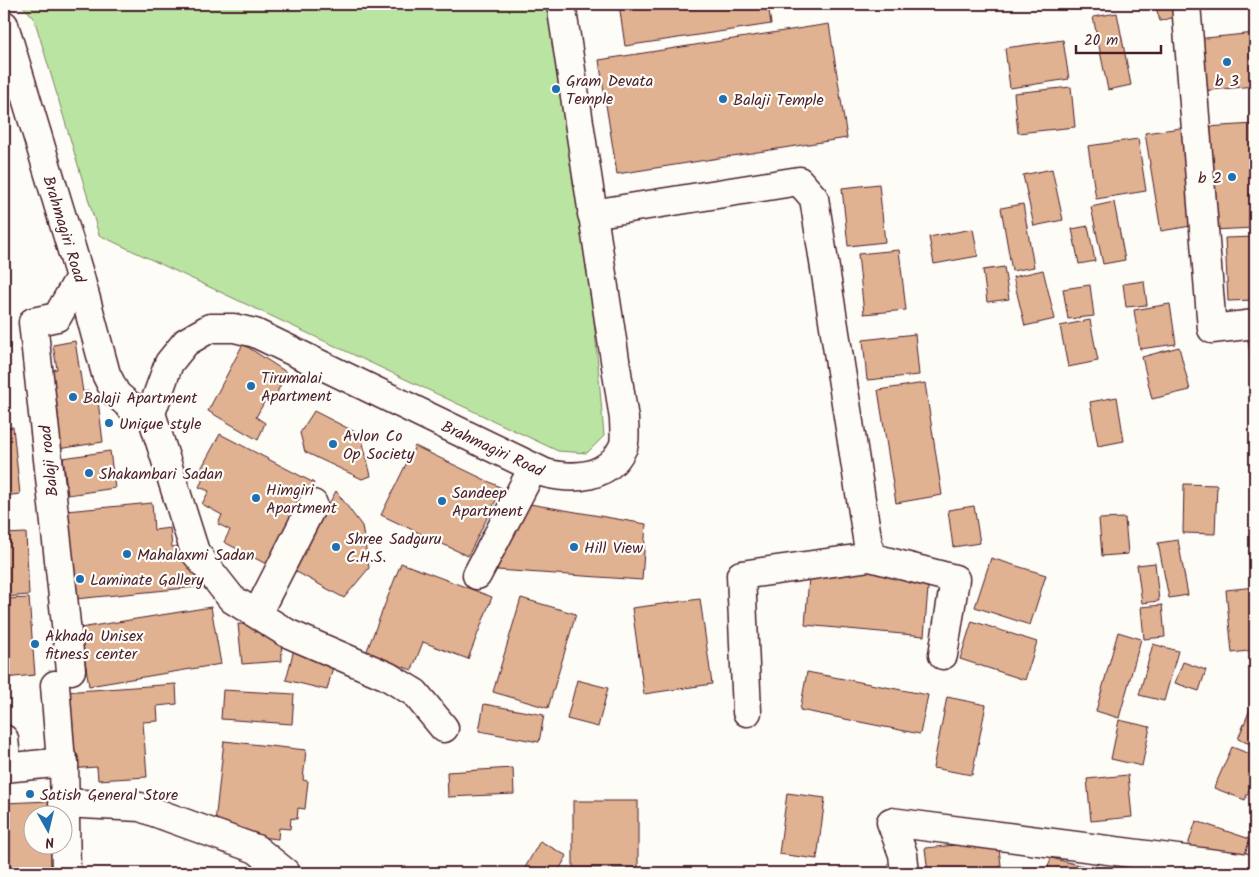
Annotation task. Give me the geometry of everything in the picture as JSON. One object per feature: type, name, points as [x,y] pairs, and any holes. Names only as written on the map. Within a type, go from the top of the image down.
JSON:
[{"type":"street","name":"Brahmagiri Road","points":[[4,25],[80,277],[106,374],[116,394],[130,406],[151,413],[169,363],[186,342],[210,328],[234,328],[255,334],[545,473],[566,478],[589,477],[611,464],[624,446],[624,419],[561,4]]},
{"type":"street","points":[[1186,4],[1212,328],[1255,324]]},
{"type":"street","points":[[592,214],[799,181],[814,198],[870,557]]},
{"type":"street","name":"Balaji road","points":[[61,762],[63,677],[33,322],[57,317],[80,277]]},
{"type":"street","points":[[151,413],[196,552],[232,599],[287,632],[387,676],[408,688],[415,693],[444,728]]},
{"type":"street","points":[[477,575],[534,468]]},
{"type":"street","points":[[257,614],[313,504]]},
{"type":"street","points":[[747,712],[741,575],[870,557],[955,579],[943,655]]},
{"type":"street","points":[[4,739],[6,768],[64,762],[63,803],[66,873]]},
{"type":"street","points":[[63,803],[140,807],[256,849],[284,872]]},
{"type":"street","points":[[905,873],[903,854],[891,822],[1255,869]]},
{"type":"green space","points":[[21,4],[557,4],[575,98],[604,436],[587,453],[558,451],[99,235],[34,18]]},
{"type":"building","points":[[619,4],[768,4],[771,24],[625,46]]},
{"type":"building","points":[[1155,4],[1179,4],[1182,15],[1160,21]]},
{"type":"building","points":[[1117,13],[1131,85],[1108,90],[1093,17]]},
{"type":"building","name":"Balaji Temple","points":[[829,24],[847,138],[617,174],[599,60]]},
{"type":"building","name":"b 3","points":[[1255,33],[1255,86],[1201,91],[1196,39]]},
{"type":"building","points":[[1063,40],[1069,79],[1010,88],[1005,48]]},
{"type":"building","points":[[1071,87],[1075,127],[1018,133],[1014,93]]},
{"type":"building","name":"b 2","points":[[1255,124],[1255,228],[1211,230],[1206,127]]},
{"type":"building","points":[[1181,128],[1197,225],[1161,231],[1145,133]]},
{"type":"building","points":[[1138,139],[1146,191],[1096,199],[1088,146]]},
{"type":"building","points":[[1052,169],[1063,220],[1034,226],[1023,175]]},
{"type":"building","points":[[879,184],[885,242],[848,246],[842,188]]},
{"type":"building","points":[[1114,202],[1125,260],[1103,264],[1091,207]]},
{"type":"building","points":[[1023,204],[1034,267],[1012,271],[1001,208]]},
{"type":"building","points":[[1088,226],[1095,261],[1079,264],[1072,229]]},
{"type":"building","points":[[973,229],[978,256],[934,264],[929,237]]},
{"type":"building","points":[[1255,237],[1255,300],[1228,301],[1225,238]]},
{"type":"building","points":[[899,250],[906,310],[864,314],[858,254]]},
{"type":"building","points":[[1004,267],[1009,299],[987,302],[983,270]]},
{"type":"building","points":[[1043,270],[1055,319],[1025,326],[1013,277]]},
{"type":"building","points":[[1144,281],[1147,305],[1126,307],[1123,284]]},
{"type":"building","points":[[1090,285],[1094,316],[1068,319],[1063,289]]},
{"type":"building","points":[[1170,304],[1176,344],[1140,349],[1134,310]]},
{"type":"building","points":[[1090,320],[1098,361],[1068,367],[1060,326]]},
{"type":"building","points":[[915,334],[919,375],[867,380],[863,340]]},
{"type":"building","points":[[1255,338],[1255,381],[1253,381],[1248,339]]},
{"type":"building","name":"Balaji Apartment","points":[[75,341],[83,392],[89,391],[91,402],[98,401],[103,442],[58,449],[54,421],[59,421],[52,370],[57,369],[53,345]]},
{"type":"building","name":"Tirumalai Apartment","points":[[243,344],[286,372],[273,402],[266,399],[256,417],[265,423],[258,440],[208,411]]},
{"type":"building","points":[[1179,347],[1190,390],[1152,399],[1142,357]]},
{"type":"building","points":[[925,383],[942,495],[896,503],[878,390]]},
{"type":"building","points":[[1117,397],[1124,441],[1098,446],[1090,402]]},
{"type":"building","name":"Avlon Co Op Society","points":[[314,411],[361,435],[371,476],[362,479],[305,452],[300,433]]},
{"type":"building","points":[[13,427],[20,494],[4,496],[4,428]]},
{"type":"building","name":"Himgiri Apartment","points":[[220,434],[314,483],[270,566],[224,542],[230,530],[218,524],[222,515],[202,504],[209,491],[199,487],[203,479],[197,476]]},
{"type":"building","name":"Sandeep Apartment","points":[[415,446],[502,488],[468,556],[381,515]]},
{"type":"building","name":"Shakambari Sadan","points":[[110,451],[115,488],[68,495],[63,458]]},
{"type":"building","points":[[1184,484],[1217,485],[1215,534],[1183,533]]},
{"type":"building","name":"Shree Sadguru C.H.S.","points":[[336,491],[362,526],[369,568],[344,598],[293,570]]},
{"type":"building","name":"Hill View","points":[[518,502],[646,524],[642,580],[497,570]]},
{"type":"building","name":"Mahalaxmi Sadan","points":[[152,503],[154,530],[170,528],[172,547],[183,546],[185,562],[194,561],[197,587],[75,599],[66,511]]},
{"type":"building","points":[[974,506],[980,543],[953,547],[948,510]]},
{"type":"building","points":[[1125,518],[1128,554],[1102,556],[1099,519]]},
{"type":"building","points":[[26,533],[29,595],[4,597],[4,534]]},
{"type":"building","points":[[1178,540],[1188,595],[1169,598],[1158,543]]},
{"type":"building","points":[[991,558],[1046,575],[1030,625],[975,607]]},
{"type":"building","points":[[401,563],[492,597],[468,659],[423,642],[412,670],[366,653]]},
{"type":"building","points":[[1155,563],[1159,601],[1142,603],[1137,565]]},
{"type":"building","points":[[810,566],[929,577],[924,636],[805,625]]},
{"type":"building","points":[[1255,587],[1255,650],[1232,653],[1226,590]]},
{"type":"building","points":[[29,598],[35,675],[4,678],[4,599]]},
{"type":"building","points":[[521,598],[576,614],[548,708],[493,692]]},
{"type":"building","points":[[700,599],[712,684],[644,694],[632,608]]},
{"type":"building","points":[[1162,605],[1165,637],[1144,639],[1141,607]]},
{"type":"building","points":[[211,607],[221,664],[89,686],[80,628]]},
{"type":"building","points":[[972,621],[1037,642],[1025,680],[960,659]]},
{"type":"building","points":[[238,624],[255,625],[255,632],[275,630],[281,636],[282,661],[242,664]]},
{"type":"building","points":[[1118,632],[1141,639],[1119,718],[1096,711]]},
{"type":"building","points":[[1153,644],[1178,651],[1164,701],[1139,695]]},
{"type":"building","points":[[294,649],[335,659],[327,690],[286,680]]},
{"type":"building","points":[[1183,662],[1206,670],[1199,691],[1175,683]]},
{"type":"building","points":[[807,672],[928,695],[920,734],[800,710]]},
{"type":"building","points":[[577,680],[608,688],[598,727],[567,719]]},
{"type":"building","points":[[176,684],[177,704],[157,706],[158,721],[143,722],[147,777],[98,780],[97,767],[69,769],[64,692]]},
{"type":"building","points":[[223,690],[294,694],[292,724],[221,719]]},
{"type":"building","points":[[947,697],[986,705],[972,775],[933,768]]},
{"type":"building","points":[[1253,702],[1255,702],[1255,746],[1238,739]]},
{"type":"building","points":[[484,704],[544,715],[539,742],[479,731]]},
{"type":"building","points":[[1119,720],[1150,727],[1142,766],[1111,759]]},
{"type":"building","points":[[224,741],[306,750],[303,780],[308,781],[305,809],[298,808],[297,819],[291,818],[290,829],[279,828],[278,839],[214,832]]},
{"type":"building","points":[[1232,747],[1255,756],[1255,775],[1245,800],[1214,788]]},
{"type":"building","points":[[513,768],[514,794],[448,797],[447,772]]},
{"type":"building","points":[[1128,775],[1132,817],[1091,821],[1087,779]]},
{"type":"building","points":[[787,793],[825,798],[817,859],[779,854]]},
{"type":"building","points":[[50,801],[50,804],[22,804],[22,854],[51,854],[52,870],[4,872],[4,803]]},
{"type":"building","points":[[573,801],[638,801],[638,868],[573,868]]},
{"type":"building","points":[[1196,821],[1250,839],[1240,869],[1186,851]]},
{"type":"building","points":[[540,841],[567,856],[557,873],[522,873]]},
{"type":"building","points":[[998,841],[1002,873],[928,873],[925,848]]},
{"type":"building","points":[[1051,858],[1087,867],[1086,873],[1046,873]]},
{"type":"place","name":"b 3","points":[[1227,62]]},
{"type":"place","name":"Gram Devata Temple","points":[[556,89]]},
{"type":"place","name":"Balaji Temple","points":[[723,99]]},
{"type":"place","name":"b 2","points":[[1232,177]]},
{"type":"place","name":"Tirumalai Apartment","points":[[251,386]]},
{"type":"place","name":"Balaji Apartment","points":[[73,397]]},
{"type":"place","name":"Unique style","points":[[109,423]]},
{"type":"place","name":"Avlon Co Op Society","points":[[333,444]]},
{"type":"place","name":"Shakambari Sadan","points":[[89,473]]},
{"type":"place","name":"Himgiri Apartment","points":[[256,498]]},
{"type":"place","name":"Sandeep Apartment","points":[[442,501]]},
{"type":"place","name":"Shree Sadguru C.H.S.","points":[[336,547]]},
{"type":"place","name":"Hill View","points":[[574,547]]},
{"type":"place","name":"Mahalaxmi Sadan","points":[[127,554]]},
{"type":"place","name":"Laminate Gallery","points":[[80,579]]},
{"type":"place","name":"Akhada Unisex fitness center","points":[[35,644]]},
{"type":"place","name":"Satish General Store","points":[[30,794]]}]
